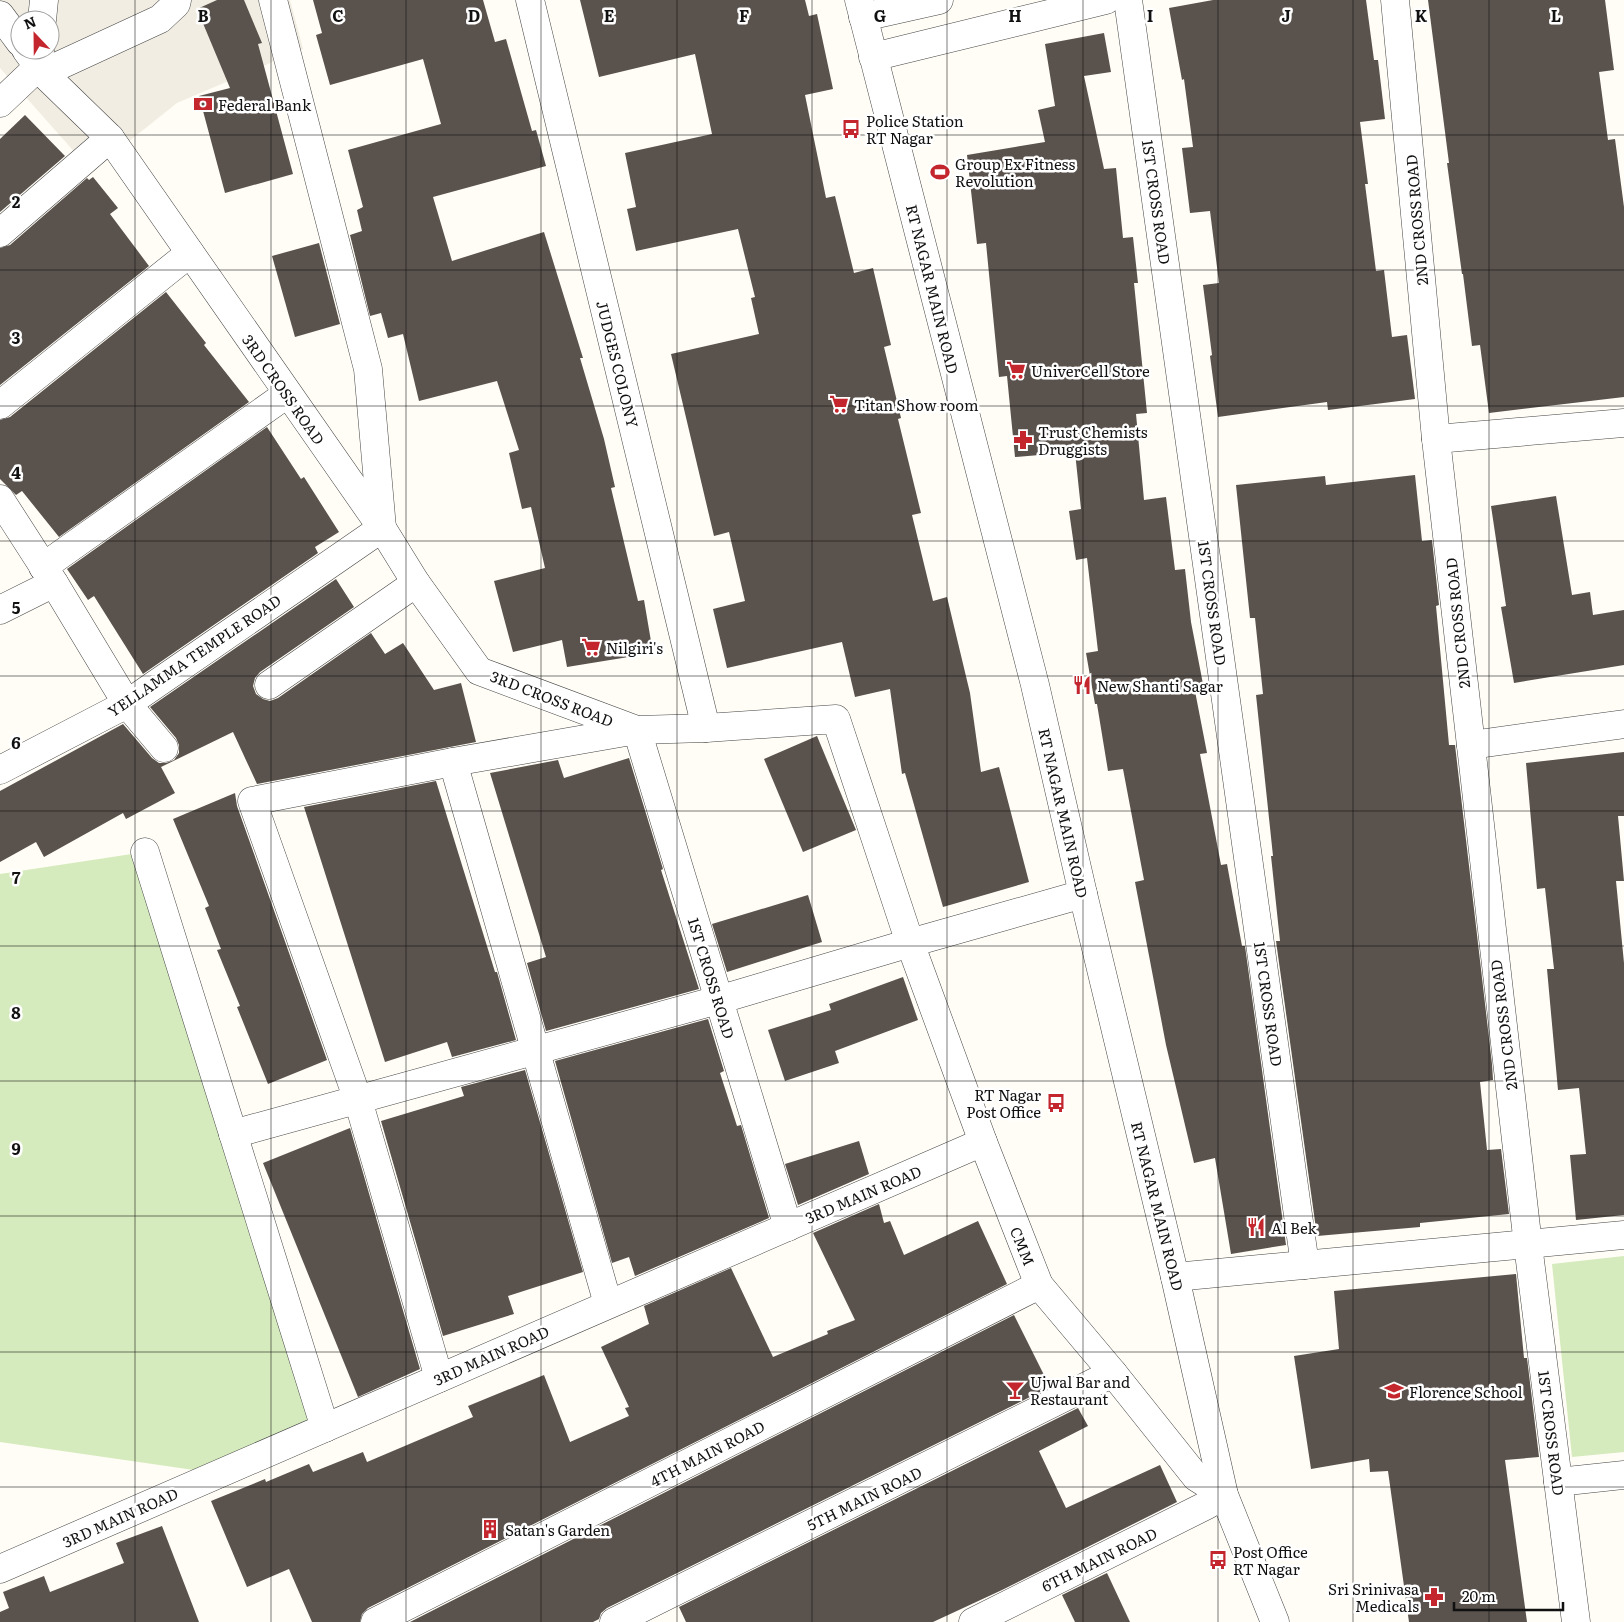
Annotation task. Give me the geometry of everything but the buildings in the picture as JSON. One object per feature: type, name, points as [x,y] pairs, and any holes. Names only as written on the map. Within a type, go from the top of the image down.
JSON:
[{"type":"street","points":[[60,52],[160,19],[178,0]]},
{"type":"street","points":[[273,0],[368,369],[382,528]]},
{"type":"street","name":"JUDGES COLONY","points":[[530,0],[706,728]]},
{"type":"street","points":[[861,9],[939,0]]},
{"type":"street","points":[[873,57],[1106,0]]},
{"type":"street","name":"1ST CROSS ROAD","points":[[1128,0],[1305,1265]]},
{"type":"street","name":"2ND CROSS ROAD","points":[[1395,0],[1436,439],[1528,1245]]},
{"type":"street","name":"RT NAGAR MAIN ROAD","points":[[861,9],[1035,685],[1082,894],[1175,1277],[1224,1494],[1276,1622]]},
{"type":"street","points":[[0,16],[10,29]]},
{"type":"street","points":[[0,103],[37,60]]},
{"type":"street","name":"3RD CROSS ROAD","points":[[37,60],[110,138],[382,528],[416,583],[479,670],[637,730],[706,728],[836,719],[910,943]]},
{"type":"street","points":[[0,233],[110,138]]},
{"type":"street","points":[[0,405],[190,253]]},
{"type":"street","points":[[0,610],[49,575],[287,394]]},
{"type":"street","points":[[1436,439],[1624,423]]},
{"type":"street","points":[[0,499],[49,575],[127,704],[164,748]]},
{"type":"street","name":"YELLAMMA TEMPLE ROAD","points":[[0,770],[127,704],[382,528]]},
{"type":"street","points":[[269,685],[416,583]]},
{"type":"street","points":[[1471,745],[1624,724]]},
{"type":"street","points":[[439,1378],[358,1100],[252,801],[453,762],[637,730]]},
{"type":"street","name":"1ST CROSS ROAD","points":[[637,730],[788,1227]]},
{"type":"street","points":[[453,762],[608,1304]]},
{"type":"street","points":[[145,852],[325,1428]]},
{"type":"street","points":[[233,1134],[718,1000],[1082,894]]},
{"type":"street","name":"CMM","points":[[910,943],[982,1142],[1039,1285],[1113,1373],[1196,1477],[1224,1494]]},
{"type":"street","name":"3RD MAIN ROAD","points":[[0,1570],[982,1142]]},
{"type":"street","points":[[1175,1277],[1624,1235]]},
{"type":"street","name":"1ST CROSS ROAD","points":[[1528,1245],[1576,1622]]},
{"type":"street","name":"4TH MAIN ROAD","points":[[376,1622],[1039,1285]]},
{"type":"street","name":"5TH MAIN ROAD","points":[[614,1622],[1113,1373]]},
{"type":"street","points":[[1558,1482],[1624,1475]]},
{"type":"street","name":"6TH MAIN ROAD","points":[[973,1622],[1199,1510],[1224,1494]]},
{"type":"green space","points":[[145,852],[314,1422],[194,1470],[0,1442],[0,874]]},
{"type":"green space","points":[[1624,1256],[1624,1452],[1572,1457],[1552,1264]]},
{"type":"shaded area","points":[[0,0],[290,0],[303,49],[177,103],[93,170],[78,156],[0,68]]},
{"type":"place","name":"Federal Bank","points":[[203,104]]},
{"type":"place","name":"Police Station RT Nagar","points":[[851,129]]},
{"type":"place","name":"Group Ex Fitness Revolution","points":[[940,172]]},
{"type":"place","name":"UniverCell Store","points":[[1016,370]]},
{"type":"place","name":"Titan Show room","points":[[839,404]]},
{"type":"place","name":"Trust Chemists Druggists","points":[[1023,440]]},
{"type":"place","name":"Nilgiri's","points":[[591,647]]},
{"type":"place","name":"New Shanti Sagar","points":[[1082,685]]},
{"type":"place","name":"RT Nagar Post Office","points":[[1056,1103]]},
{"type":"place","name":"Al Bek","points":[[1256,1227]]},
{"type":"place","name":"Ujwal Bar and Restaurant","points":[[1015,1390]]},
{"type":"place","name":"Florence School","points":[[1394,1391]]},
{"type":"place","name":"Satan's Garden","points":[[490,1529]]},
{"type":"place","name":"Post Office RT Nagar","points":[[1218,1560]]},
{"type":"place","name":"Sri Srinivasa Medicals","points":[[1434,1597]]}]
